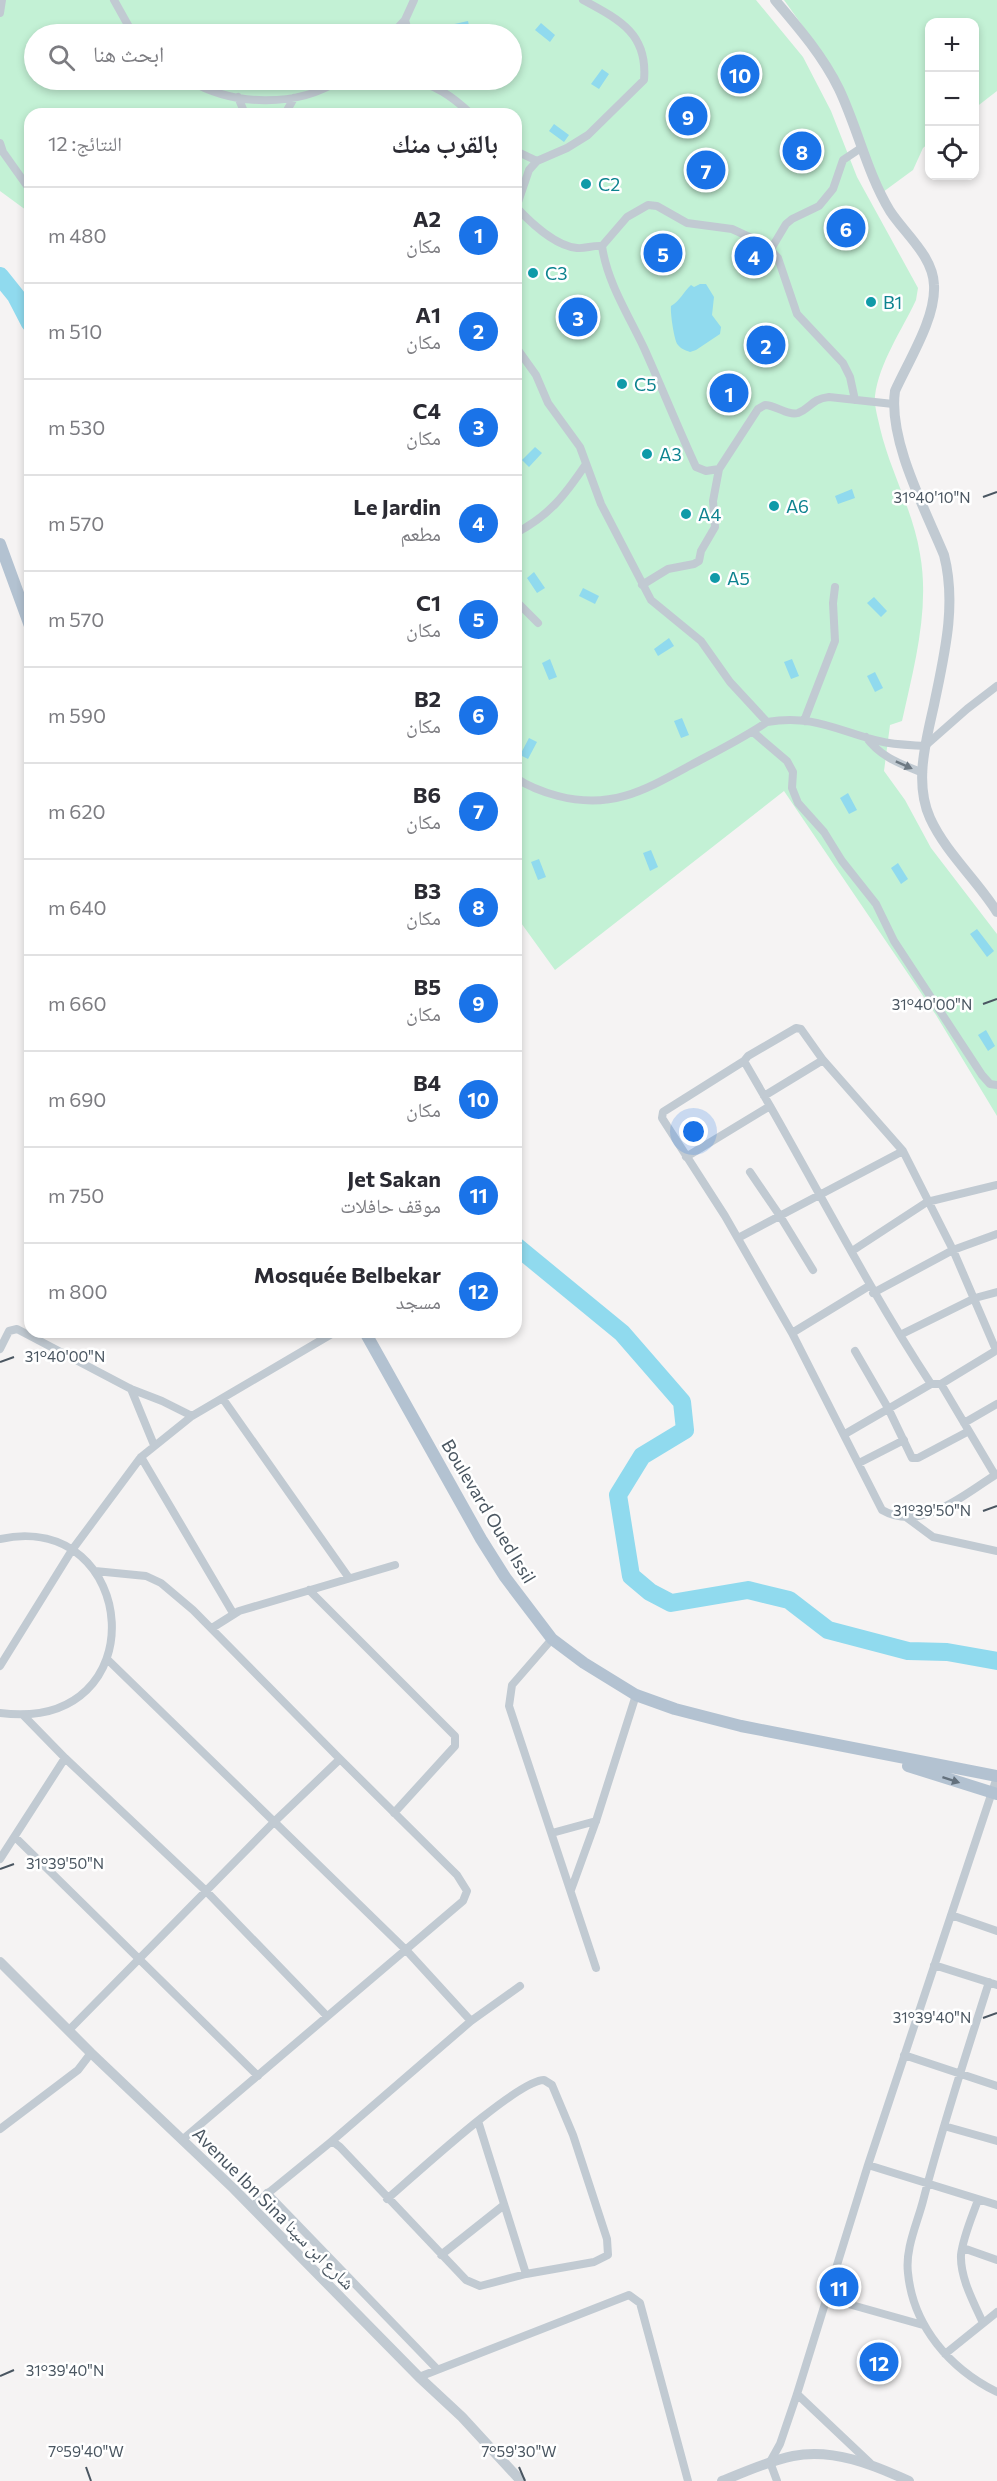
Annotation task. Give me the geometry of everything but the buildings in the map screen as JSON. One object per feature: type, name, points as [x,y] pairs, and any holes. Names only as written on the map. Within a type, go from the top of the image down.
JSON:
[{"type":"main road","points":[[0,544],[24,610]]},
{"type":"main road","name":"Boulevard Oued Issil","points":[[368,1338],[481,1539],[519,1598],[552,1639],[584,1663],[636,1695],[675,1709],[741,1726],[997,1777]]},
{"type":"main road","name":"Boulevard Oued Issil","points":[[855,1749],[994,1794]]},
{"type":"street","points":[[0,13],[2,0]]},
{"type":"street","points":[[114,0],[128,24]]},
{"type":"street","points":[[401,24],[414,0]]},
{"type":"street","points":[[522,190],[529,170],[537,161],[567,148],[588,135],[644,80],[644,58],[637,39],[616,19],[583,0]]},
{"type":"street","points":[[775,0],[798,27],[829,73],[838,89],[872,176],[891,211],[931,267],[934,282],[932,311],[895,391],[893,404],[897,435],[944,555],[949,574],[951,600],[926,746],[923,773],[924,800],[931,819],[997,912]]},
{"type":"street","points":[[405,20],[406,24]]},
{"type":"street","points":[[211,90],[238,98],[294,98],[320,90]]},
{"type":"street","points":[[441,90],[464,108]]},
{"type":"street","points":[[238,98],[242,108]]},
{"type":"street","points":[[288,108],[294,98]]},
{"type":"street","points":[[0,143],[3,152],[24,182]]},
{"type":"street","points":[[771,249],[786,224],[819,206],[833,189],[843,160],[861,148]]},
{"type":"street","points":[[522,154],[537,161]]},
{"type":"street","points":[[719,470],[706,471],[696,467],[603,257],[602,246],[627,216],[648,205],[657,206],[687,223],[732,229],[750,236],[771,249],[778,258],[797,314],[843,363],[850,377],[855,400]]},
{"type":"street","points":[[522,214],[533,226],[571,247],[602,246]]},
{"type":"street","points":[[522,355],[536,375],[548,403],[574,436],[601,504],[651,600],[701,641],[730,682],[767,723]]},
{"type":"street","points":[[642,585],[668,569],[699,561],[701,551],[715,527],[712,501],[719,470],[758,409],[765,405],[799,412],[819,398],[829,397],[893,404]]},
{"type":"street","points":[[522,528],[554,508],[586,464]]},
{"type":"street","points":[[804,721],[835,641],[833,603],[836,587]]},
{"type":"street","points":[[522,607],[538,623]]},
{"type":"street","points":[[522,781],[541,791],[570,799],[593,802],[610,801],[657,784],[767,723],[804,721],[825,723],[888,743],[926,746],[997,686]]},
{"type":"street","points":[[753,732],[787,760],[793,772],[792,788],[798,803],[824,832],[842,861],[876,904],[894,941],[982,1075],[990,1084],[997,1085]]},
{"type":"street","points":[[865,737],[876,750],[886,757],[923,773]]},
{"type":"street","points":[[845,1434],[888,1407],[931,1384],[941,1384],[997,1350],[954,1250],[927,1202],[903,1151],[823,1060],[801,1029],[796,1028],[748,1056],[744,1062],[663,1112],[662,1118],[738,1238],[792,1333],[882,1510],[892,1515],[905,1517],[933,1512],[996,1475],[941,1384]]},
{"type":"street","points":[[764,1096],[823,1060]]},
{"type":"street","points":[[744,1062],[821,1194],[871,1289],[931,1384]]},
{"type":"street","points":[[686,1157],[770,1106]]},
{"type":"street","points":[[738,1238],[903,1151]]},
{"type":"street","points":[[750,1172],[813,1270]]},
{"type":"street","points":[[852,1251],[927,1202],[997,1185]]},
{"type":"street","points":[[792,1333],[871,1289],[954,1250],[997,1234]]},
{"type":"street","points":[[900,1335],[975,1298],[997,1292]]},
{"type":"street","points":[[0,1349],[9,1331],[17,1329],[24,1333]]},
{"type":"street","points":[[34,1338],[131,1389],[192,1416]]},
{"type":"street","points":[[0,1666],[72,1550],[141,1457],[192,1416],[325,1338]]},
{"type":"street","points":[[855,1351],[888,1407],[914,1459],[967,1427],[997,1404]]},
{"type":"street","points":[[131,1389],[154,1445]]},
{"type":"street","points":[[223,1399],[349,1578]]},
{"type":"street","points":[[859,1463],[904,1440]]},
{"type":"street","points":[[141,1457],[233,1613]]},
{"type":"street","points":[[905,1517],[933,1537],[997,1551]]},
{"type":"street","points":[[0,1539],[18,1536],[36,1537],[54,1541],[72,1550],[95,1571],[110,1598],[114,1629],[107,1659],[94,1682],[75,1700],[51,1712],[24,1716],[0,1713]]},
{"type":"street","points":[[212,1628],[233,1613],[395,1565]]},
{"type":"street","points":[[95,1571],[146,1576],[161,1583],[212,1628],[340,1760],[457,1875],[467,1891],[463,1900],[407,1951],[182,2140]]},
{"type":"street","points":[[309,1590],[455,1736],[455,1746],[394,1813]]},
{"type":"street","points":[[552,1639],[512,1685],[508,1699],[596,1968]]},
{"type":"street","points":[[107,1659],[407,1951],[471,2021]]},
{"type":"street","points":[[571,1890],[596,1821],[636,1695]]},
{"type":"street","points":[[24,1716],[65,1758],[206,1891],[327,2016]]},
{"type":"street","points":[[0,1859],[65,1758]]},
{"type":"street","points":[[69,2030],[274,1822],[340,1760]]},
{"type":"street","points":[[777,2481],[770,2462],[780,2444],[797,2394],[868,2165],[934,1965],[994,1794],[997,1777]]},
{"type":"street","points":[[552,1833],[596,1821]]},
{"type":"street","points":[[15,1837],[258,2076]]},
{"type":"street","points":[[951,1915],[997,1931]]},
{"type":"street","name":"Avenue Ibn Sina شارع ابن سينا","points":[[0,1962],[462,2417],[521,2481]]},
{"type":"street","points":[[934,1965],[993,1983],[960,2073],[927,2185],[909,2253],[907,2271],[911,2291],[923,2325],[945,2354],[971,2377],[993,2390],[997,2381]]},
{"type":"street","points":[[251,2207],[332,2141],[471,2021],[520,1986]]},
{"type":"street","points":[[0,2129],[78,2070],[91,2054]]},
{"type":"street","points":[[904,2055],[997,2086]]},
{"type":"street","points":[[332,2141],[387,2199],[466,2280],[480,2286],[606,2258],[609,2248],[573,2134],[552,2085],[544,2080],[528,2084],[478,2121],[387,2199]]},
{"type":"street","points":[[478,2121],[526,2274]]},
{"type":"street","points":[[945,2126],[997,2141]]},
{"type":"street","points":[[868,2165],[997,2205]]},
{"type":"street","points":[[267,2193],[437,2369]]},
{"type":"street","points":[[978,2200],[963,2248],[964,2275],[983,2323]]},
{"type":"street","points":[[441,2254],[504,2205]]},
{"type":"street","points":[[963,2248],[997,2260]]},
{"type":"street","points":[[419,2377],[625,2295],[632,2296],[640,2302],[688,2481]]},
{"type":"street","points":[[827,2298],[923,2325]]},
{"type":"street","points":[[945,2354],[997,2312]]},
{"type":"street","points":[[797,2394],[870,2463]]},
{"type":"street","points":[[722,2481],[770,2462],[794,2456],[815,2455],[870,2463],[909,2481]]},
{"type":"green space","points":[[0,0],[756,0],[803,57],[831,111],[857,177],[918,288],[916,300],[881,371],[875,396],[876,412],[884,444],[917,538],[923,575],[922,617],[911,680],[902,721],[890,725],[884,771],[905,800],[931,848],[997,934],[997,1116],[936,1015],[784,791],[555,970],[522,924],[522,108],[24,108],[24,209],[0,191]]},
{"type":"green space","points":[[784,0],[997,0],[997,91],[979,105],[979,18],[925,18],[925,146],[913,170],[883,192],[825,57]]},
{"type":"water","points":[[541,23],[555,35],[550,42],[535,30]]},
{"type":"water","points":[[602,69],[609,74],[599,89],[591,84]]},
{"type":"water","points":[[554,124],[569,135],[564,142],[549,131]]},
{"type":"water","points":[[706,284],[714,297],[712,315],[721,327],[720,334],[690,352],[680,348],[677,342],[671,306],[691,285],[694,287]]},
{"type":"water","points":[[535,447],[542,453],[529,467],[522,460]]},
{"type":"water","points":[[852,489],[855,498],[838,504],[835,496]]},
{"type":"water","points":[[534,572],[545,588],[537,593],[527,578]]},
{"type":"water","points":[[583,588],[599,596],[595,604],[579,596]]},
{"type":"water","points":[[874,597],[887,611],[881,617],[867,603]]},
{"type":"water","points":[[669,638],[674,646],[658,656],[654,649]]},
{"type":"water","points":[[550,659],[557,677],[549,680],[542,663]]},
{"type":"water","points":[[792,659],[799,676],[791,679],[784,662]]},
{"type":"water","points":[[875,672],[883,688],[875,692],[867,676]]},
{"type":"water","points":[[682,718],[689,735],[681,738],[674,721]]},
{"type":"water","points":[[529,738],[537,742],[528,759],[522,756]]},
{"type":"water","points":[[848,793],[857,810],[849,814],[840,798]]},
{"type":"water","points":[[651,850],[658,867],[650,871],[643,853]]},
{"type":"water","points":[[539,859],[546,877],[538,880],[531,862]]},
{"type":"water","points":[[898,863],[908,879],[901,884],[891,868]]},
{"type":"water","points":[[977,929],[994,951],[987,957],[970,934]]},
{"type":"water","points":[[986,1030],[995,1046],[988,1051],[978,1035]]},
{"type":"waterway","points":[[0,276],[16,296],[24,311]]},
{"type":"waterway","points":[[522,1251],[622,1333],[682,1402],[685,1430],[642,1456],[618,1495],[631,1576],[650,1592],[671,1603],[748,1590],[789,1600],[828,1630],[908,1651],[947,1652],[997,1661]]},
{"type":"place","name":"B4","points":[[740,74]]},
{"type":"place","name":"B5","points":[[688,116]]},
{"type":"place","name":"B3","points":[[802,151]]},
{"type":"place","name":"B6","points":[[706,170]]},
{"type":"place","name":"C2","points":[[586,184]]},
{"type":"place","name":"B2","points":[[846,228]]},
{"type":"place","name":"C1","points":[[663,253]]},
{"type":"place","name":"Le Jardin","points":[[754,256]]},
{"type":"place","name":"C3","points":[[533,273]]},
{"type":"place","name":"B1","points":[[871,302]]},
{"type":"place","name":"C4","points":[[578,317]]},
{"type":"place","name":"A1","points":[[766,345]]},
{"type":"place","name":"C5","points":[[622,384]]},
{"type":"place","name":"A2","points":[[729,393]]},
{"type":"place","name":"A3","points":[[647,454]]},
{"type":"place","name":"A6","points":[[774,506]]},
{"type":"place","name":"A4","points":[[686,514]]},
{"type":"place","name":"A5","points":[[715,578]]},
{"type":"place","name":"Jet Sakan","points":[[839,2287]]},
{"type":"place","name":"Mosquée Belbekar","points":[[879,2362]]}]
